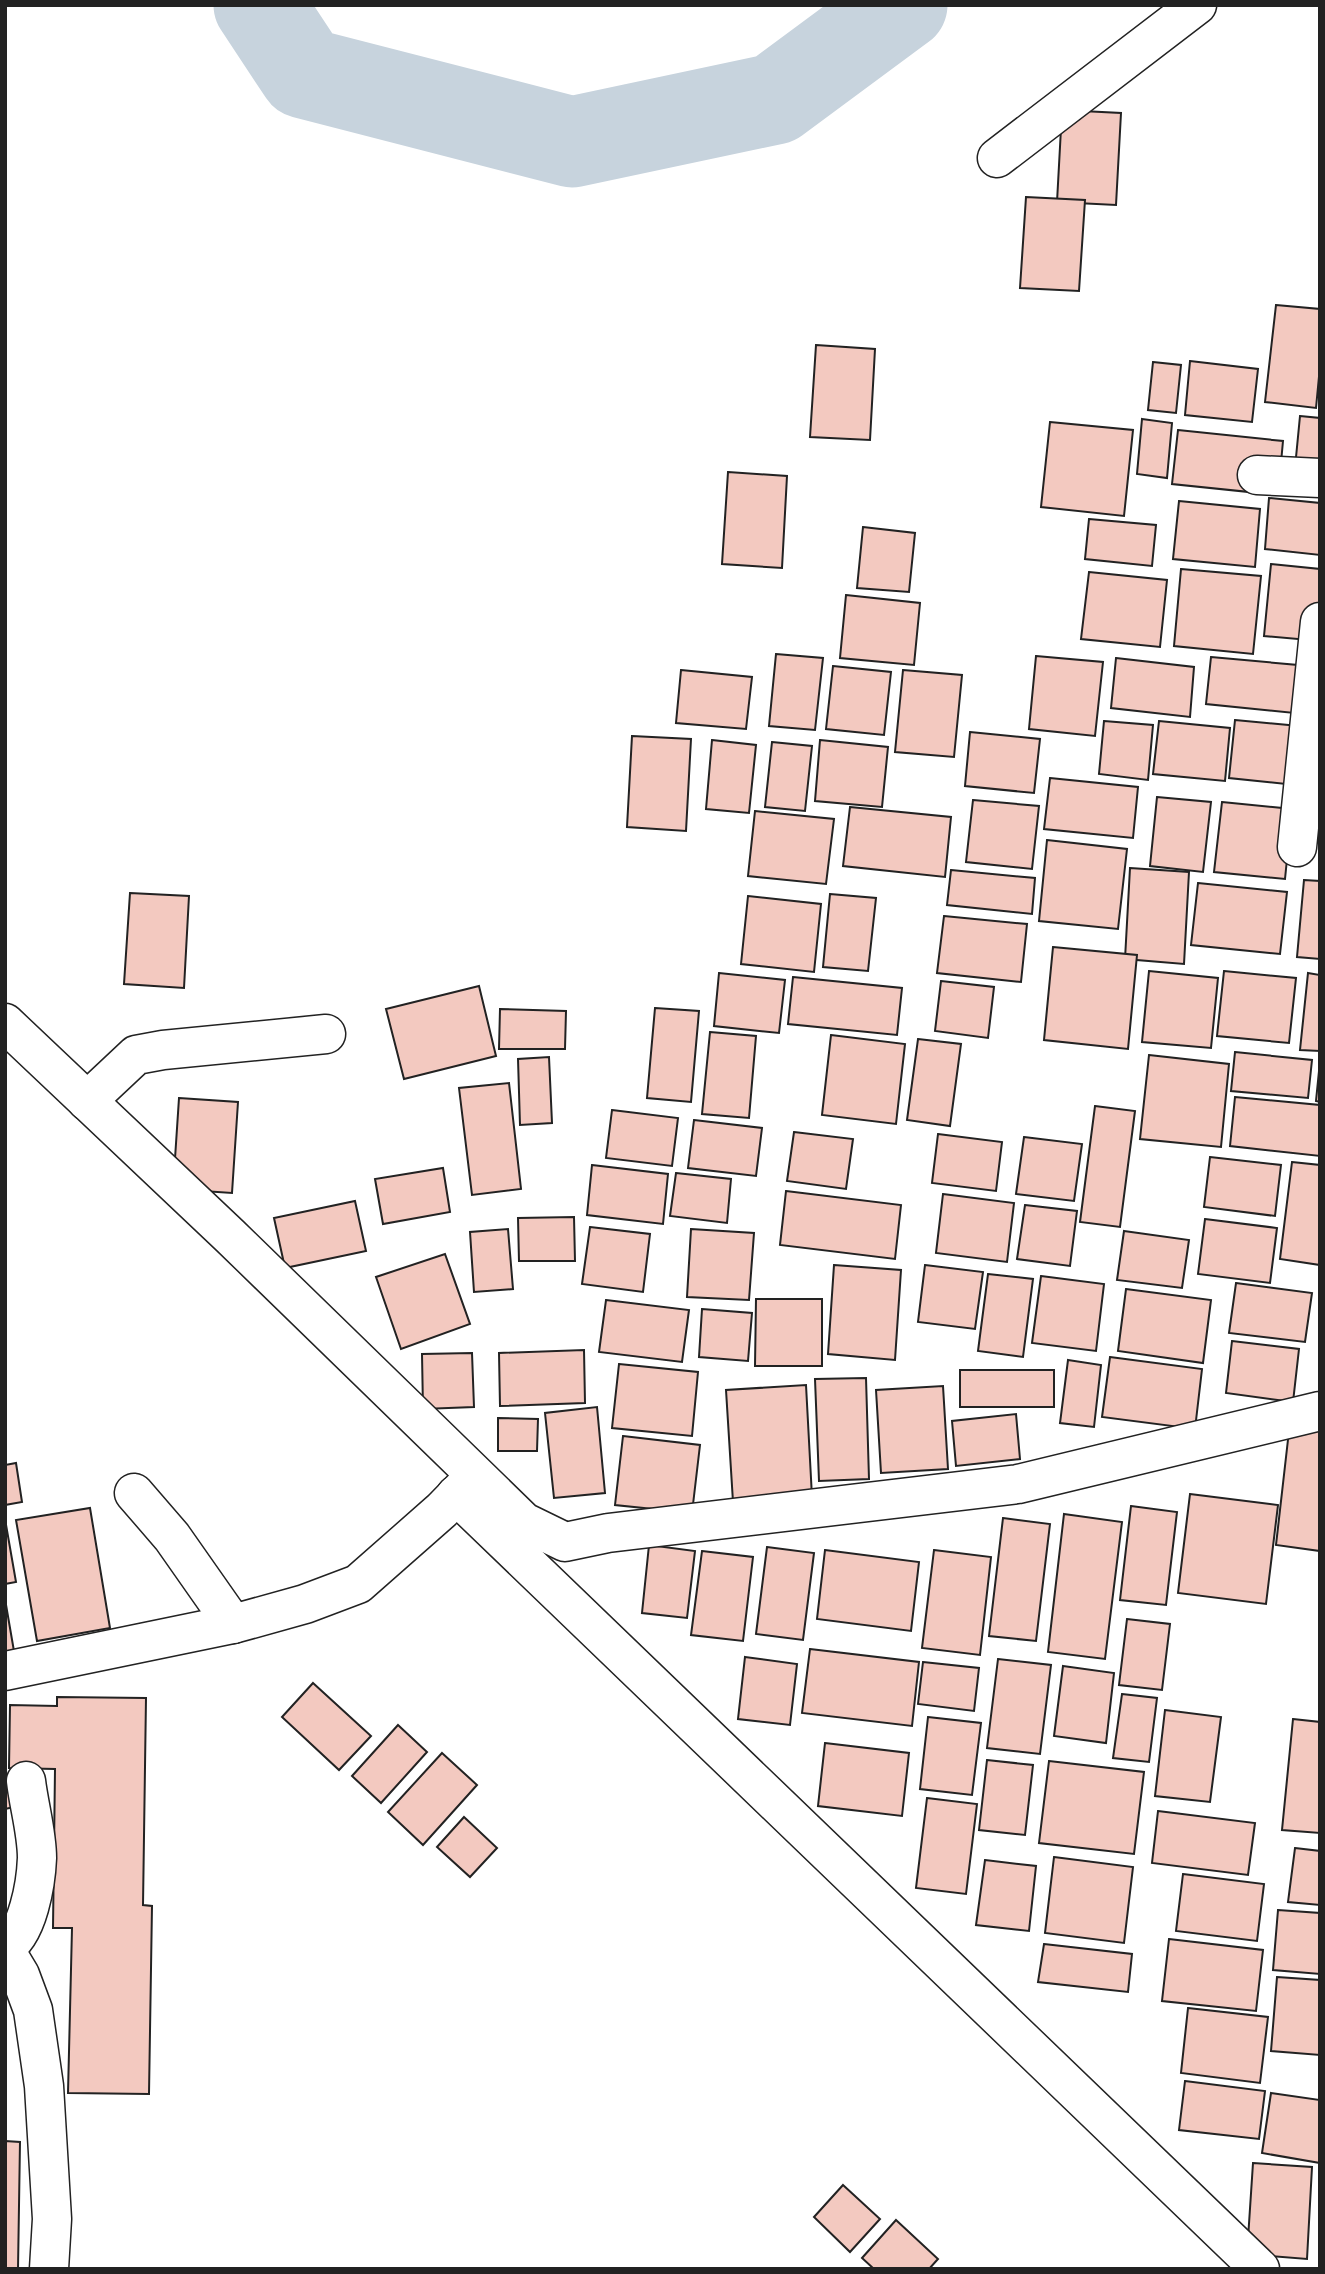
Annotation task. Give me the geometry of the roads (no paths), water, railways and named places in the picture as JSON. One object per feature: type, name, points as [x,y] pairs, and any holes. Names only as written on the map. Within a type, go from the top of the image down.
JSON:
[{"type":"street","points":[[997,158],[1197,5]]},
{"type":"street","points":[[1257,475],[1320,478]]},
{"type":"street","points":[[1297,847],[1320,622]]},
{"type":"street","points":[[5,1023],[230,1236],[458,1493],[1260,2269]]},
{"type":"street","points":[[87,1101],[136,1055],[326,1034]]},
{"type":"street","points":[[458,1493],[565,1542],[608,1533],[1018,1484],[1320,1410]]},
{"type":"street","points":[[134,1493],[172,1538],[233,1624]]},
{"type":"street","points":[[5,1671],[233,1624],[305,1604],[358,1584],[458,1493]]},
{"type":"street","points":[[26,1782],[37,1857],[23,1928],[5,1949],[31,2001],[44,2086],[52,2219],[49,2269]]},
{"type":"waterway","points":[[259,5],[304,73],[572,142],[775,99],[902,5]]}]
